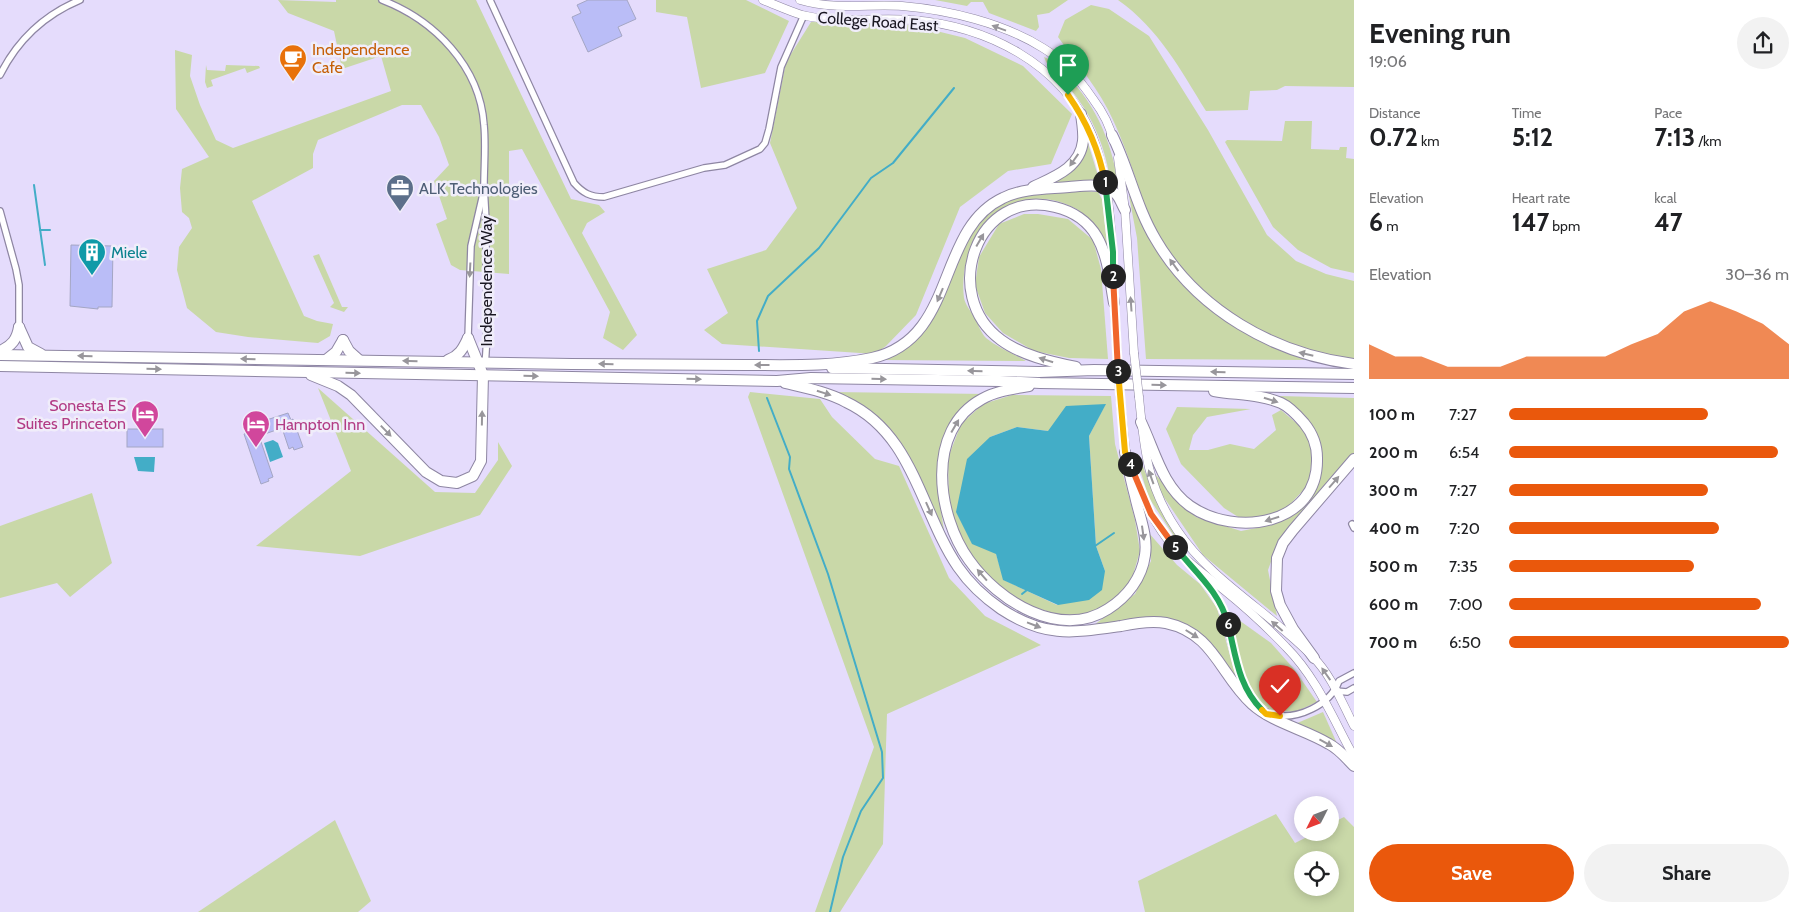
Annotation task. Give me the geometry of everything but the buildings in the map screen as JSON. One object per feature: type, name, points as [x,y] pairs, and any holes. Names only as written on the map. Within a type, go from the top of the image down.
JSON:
[{"type":"highway","points":[[0,353],[44,356],[445,362],[811,365],[876,357],[902,346],[927,322],[965,235],[975,220],[1003,197],[1026,190],[1058,176],[1073,164],[1083,142],[1081,114]]},
{"type":"highway","points":[[1112,135],[1126,165],[1144,215],[1156,239],[1176,270],[1200,295],[1230,319],[1260,336],[1297,352],[1354,364]]},
{"type":"highway","points":[[1026,190],[1085,186],[1106,187],[1115,192],[1125,210]]},
{"type":"highway","points":[[1094,370],[1059,364],[1021,351],[1001,340],[987,327],[976,310],[969,286],[970,265],[974,251],[983,233],[997,219],[1012,209],[1046,204],[1066,209],[1086,222],[1097,236],[1104,251],[1114,303]]},
{"type":"highway","points":[[0,353],[11,346],[17,337],[19,327]]},
{"type":"highway","points":[[19,327],[28,347],[44,356]]},
{"type":"highway","points":[[445,362],[456,357],[468,338]]},
{"type":"highway","points":[[306,373],[338,386],[351,395],[426,472],[441,481],[457,483],[473,476],[481,461],[483,375],[481,362],[468,338]]},
{"type":"highway","points":[[326,360],[336,352],[343,340],[349,351],[360,360]]},
{"type":"highway","points":[[811,365],[844,370],[1039,372],[1094,370],[1354,374]]},
{"type":"highway","points":[[0,366],[777,381],[811,378],[1354,388]]},
{"type":"highway","points":[[777,381],[824,392],[847,402],[885,430],[911,467],[948,550],[958,567],[986,598],[1002,609],[1039,628],[1061,632],[1077,633],[1151,622],[1178,626],[1202,640],[1245,697],[1266,714],[1328,743],[1354,766]]},
{"type":"highway","points":[[1040,383],[993,394],[981,399],[968,408],[958,420],[948,438],[944,454],[943,493],[947,515],[956,539],[968,560],[985,580],[1001,594],[1023,608],[1042,616],[1062,620],[1082,620],[1100,614],[1113,606],[1133,588],[1141,570],[1145,554],[1144,532],[1125,452]]},
{"type":"highway","points":[[1141,422],[1164,475],[1174,490],[1190,506],[1209,517],[1255,524],[1277,518],[1293,509],[1305,498],[1314,482],[1318,468],[1317,447],[1311,431],[1298,415],[1283,404],[1257,396],[1228,394],[1189,386]]},
{"type":"highway","points":[[1314,658],[1293,629],[1280,605],[1276,590],[1277,558],[1283,543],[1292,530],[1354,459]]},
{"type":"street","points":[[0,75],[9,58],[22,41],[42,22],[68,5],[80,0]]},
{"type":"street","name":"Independence Way","points":[[382,0],[403,8],[430,27],[452,49],[468,73],[477,94],[484,124],[484,187],[487,213],[481,362]]},
{"type":"street","points":[[490,0],[574,183],[587,195],[596,197],[704,168],[725,165],[760,149],[765,143],[769,129],[781,67],[804,15]]},
{"type":"street","name":"College Road East","points":[[764,0],[804,15],[821,18],[912,20],[977,32],[1022,53],[1035,62],[1063,89],[1081,114],[1100,159],[1106,187],[1113,252],[1114,303],[1125,452],[1151,514],[1176,550],[1286,646],[1302,665],[1324,700],[1354,757]]},
{"type":"street","name":"College Road East","points":[[800,0],[821,4],[900,6],[936,10],[968,17],[1014,34],[1043,48],[1071,72],[1086,89],[1101,110],[1112,135],[1120,167],[1143,449],[1162,504],[1177,530],[1209,566],[1314,658],[1329,677],[1354,726]]},
{"type":"street","name":"Independence Way","points":[[468,338],[471,246],[484,187]]},
{"type":"street","points":[[0,211],[19,285],[19,327]]},
{"type":"street","points":[[1196,569],[1221,605],[1245,689],[1266,714],[1292,716],[1303,714],[1336,690],[1339,681],[1354,673]]},
{"type":"street","points":[[1336,690],[1347,692],[1354,688]]},
{"type":"green space","points":[[278,0],[336,2],[336,0],[476,0],[571,199],[599,205],[605,212],[587,223],[582,233],[637,335],[623,350],[603,338],[610,312],[522,149],[509,151],[509,274],[460,270],[451,265],[436,224],[447,219],[434,181],[449,165],[439,137],[421,105],[402,105],[318,140],[313,154],[313,168],[252,201],[304,316],[333,324],[330,336],[318,343],[248,337],[216,332],[187,308],[177,270],[179,247],[192,228],[189,218],[182,212],[180,188],[182,169],[209,157],[176,109],[175,50],[192,55],[190,76],[200,105],[216,140],[233,148],[391,91],[381,56],[342,69],[334,31],[288,13]]},
{"type":"green space","points":[[656,0],[746,0],[789,21],[765,73],[701,88],[687,17],[656,12]]},
{"type":"green space","points":[[935,0],[1068,0],[1049,13],[1037,15],[1039,27],[1036,31],[989,13],[983,2],[971,2],[967,6]]},
{"type":"green space","points":[[1118,0],[1354,0],[1354,87],[1285,86],[1277,90],[1250,91],[1248,110],[1206,111],[1178,65],[1157,37],[1132,11]]},
{"type":"green space","points":[[1091,5],[1109,9],[1149,36],[1208,130],[1267,235],[1296,261],[1326,274],[1354,281],[1354,360],[1306,349],[1283,341],[1242,320],[1204,291],[1168,253],[1150,218],[1108,109],[1058,37],[1065,20]]},
{"type":"green space","points":[[811,22],[912,25],[965,38],[1023,66],[1072,114],[1051,164],[1008,171],[960,207],[916,315],[886,346],[875,354],[722,344],[704,330],[728,313],[707,269],[766,250],[797,208],[770,143],[786,62]]},
{"type":"green space","points":[[1044,57],[1055,64],[1077,86],[1095,113],[1113,158],[1119,190],[1111,185],[1106,159],[1098,134],[1086,112],[1068,86],[1052,70]]},
{"type":"green space","points":[[206,65],[207,70],[225,71],[226,65],[259,66],[260,68],[247,73],[245,68],[211,80],[213,86],[207,88],[205,82]]},
{"type":"green space","points":[[1285,121],[1312,121],[1311,149],[1339,150],[1340,147],[1347,147],[1346,158],[1354,159],[1354,273],[1331,268],[1298,250],[1273,227],[1225,142],[1227,140],[1282,141]]},
{"type":"green space","points":[[1087,143],[1099,179],[1049,184]]},
{"type":"green space","points":[[1085,191],[1098,192],[1102,199],[1107,244],[1087,218],[1078,210],[1055,200],[1032,199],[1012,204],[994,216],[980,232],[970,252],[964,274],[964,298],[967,305],[986,338],[1026,361],[883,360],[913,341],[928,326],[947,290],[962,252],[983,219],[998,206],[1025,195]]},
{"type":"green space","points":[[1132,195],[1154,245],[1192,293],[1257,339],[1306,360],[1146,359],[1137,238],[1129,196]]},
{"type":"green space","points":[[1024,214],[1038,214],[1068,219],[1093,240],[1101,269],[1108,359],[1069,358],[1034,351],[1003,333],[985,313],[975,285],[979,257],[999,224]]},
{"type":"green space","points":[[319,254],[342,307],[348,307],[344,312],[330,307],[334,303],[313,256]]},
{"type":"green space","points":[[318,388],[435,492],[475,493],[498,460],[498,442],[512,466],[480,515],[360,556],[256,546],[351,471]]},
{"type":"green space","points":[[750,392],[820,399],[832,417],[875,459],[899,466],[949,578],[985,616],[1041,645],[887,714],[883,844],[840,912],[815,912],[874,747],[748,397]]},
{"type":"green space","points":[[832,392],[987,394],[952,423],[945,434],[941,447],[938,462],[938,478],[945,536],[892,434],[868,409]]},
{"type":"green space","points":[[1012,395],[1111,396],[1115,444],[1135,520],[1140,551],[1133,575],[1124,592],[1104,610],[1070,619],[1014,600],[970,560],[949,513],[948,458],[961,424],[983,404]],"holes":[[[1105,405],[1089,436],[1096,546],[1105,571],[1057,605],[1004,580],[996,554],[990,437],[1017,427],[1048,431]]]},
{"type":"green space","points":[[1279,396],[1354,398],[1354,454],[1279,540],[1268,570],[1277,616],[1203,555],[1161,493],[1153,472],[1196,517],[1241,531],[1272,525],[1294,515],[1307,500],[1318,481],[1308,421]]},
{"type":"green space","points":[[1177,407],[1251,409],[1207,417],[1193,435],[1189,450],[1208,450],[1230,444],[1254,449],[1276,430],[1272,415],[1281,410],[1301,427],[1312,447],[1310,483],[1282,513],[1243,520],[1224,508],[1181,464],[1166,429]]},
{"type":"green space","points":[[1135,454],[1138,454],[1157,502],[1176,535],[1174,536],[1149,498]]},
{"type":"green space","points":[[92,493],[112,563],[70,597],[57,583],[0,598],[0,526]]},
{"type":"green space","points":[[1148,532],[1177,565],[1200,584],[1217,608],[1237,681],[1208,642],[1179,622],[1137,621],[1094,625],[1135,594],[1151,561]]},
{"type":"green space","points":[[1229,613],[1271,643],[1294,669],[1317,702],[1295,712],[1271,710],[1253,697],[1244,679]]},
{"type":"green space","points":[[1323,712],[1339,748],[1295,724]]},
{"type":"green space","points":[[1276,814],[1295,843],[1299,841],[1339,841],[1339,820],[1344,817],[1354,827],[1354,912],[1145,912],[1138,881]]},
{"type":"green space","points":[[335,820],[371,901],[358,912],[198,912]]},
{"type":"water","points":[[1106,404],[1089,436],[1096,546],[1105,571],[1102,590],[1089,600],[1058,605],[1003,580],[996,554],[972,544],[956,512],[967,459],[990,437],[1017,427],[1048,431],[1066,406]]},
{"type":"water","points":[[273,440],[278,443],[283,457],[270,462],[264,443]]},
{"type":"water","points":[[134,457],[155,457],[154,472],[138,471]]},
{"type":"waterway","points":[[759,351],[757,321],[768,296],[819,248],[871,178],[893,163],[954,88]]},
{"type":"waterway","points":[[34,185],[45,265]]},
{"type":"waterway","points":[[40,230],[50,230]]},
{"type":"waterway","points":[[767,398],[790,457],[789,469],[828,574],[882,752],[883,778],[861,811],[843,857],[830,912]]},
{"type":"waterway","points":[[1095,546],[1114,533]]},
{"type":"waterway","points":[[1022,594],[1027,590]]},
{"type":"place","name":"Independence Cafe","points":[[293,82]]},
{"type":"place","name":"ALK Technologies","points":[[400,212]]},
{"type":"place","name":"Miele","points":[[92,276]]},
{"type":"place","name":"Sonesta ES Suites Princeton","points":[[145,438]]},
{"type":"place","name":"Hampton Inn","points":[[256,448]]},
{"type":"route","points":[[1068,95],[1092,134],[1106,187],[1113,252],[1114,303],[1125,452],[1151,514],[1176,550],[1196,569],[1214,592],[1221,605],[1245,689],[1266,714],[1280,716]]}]
